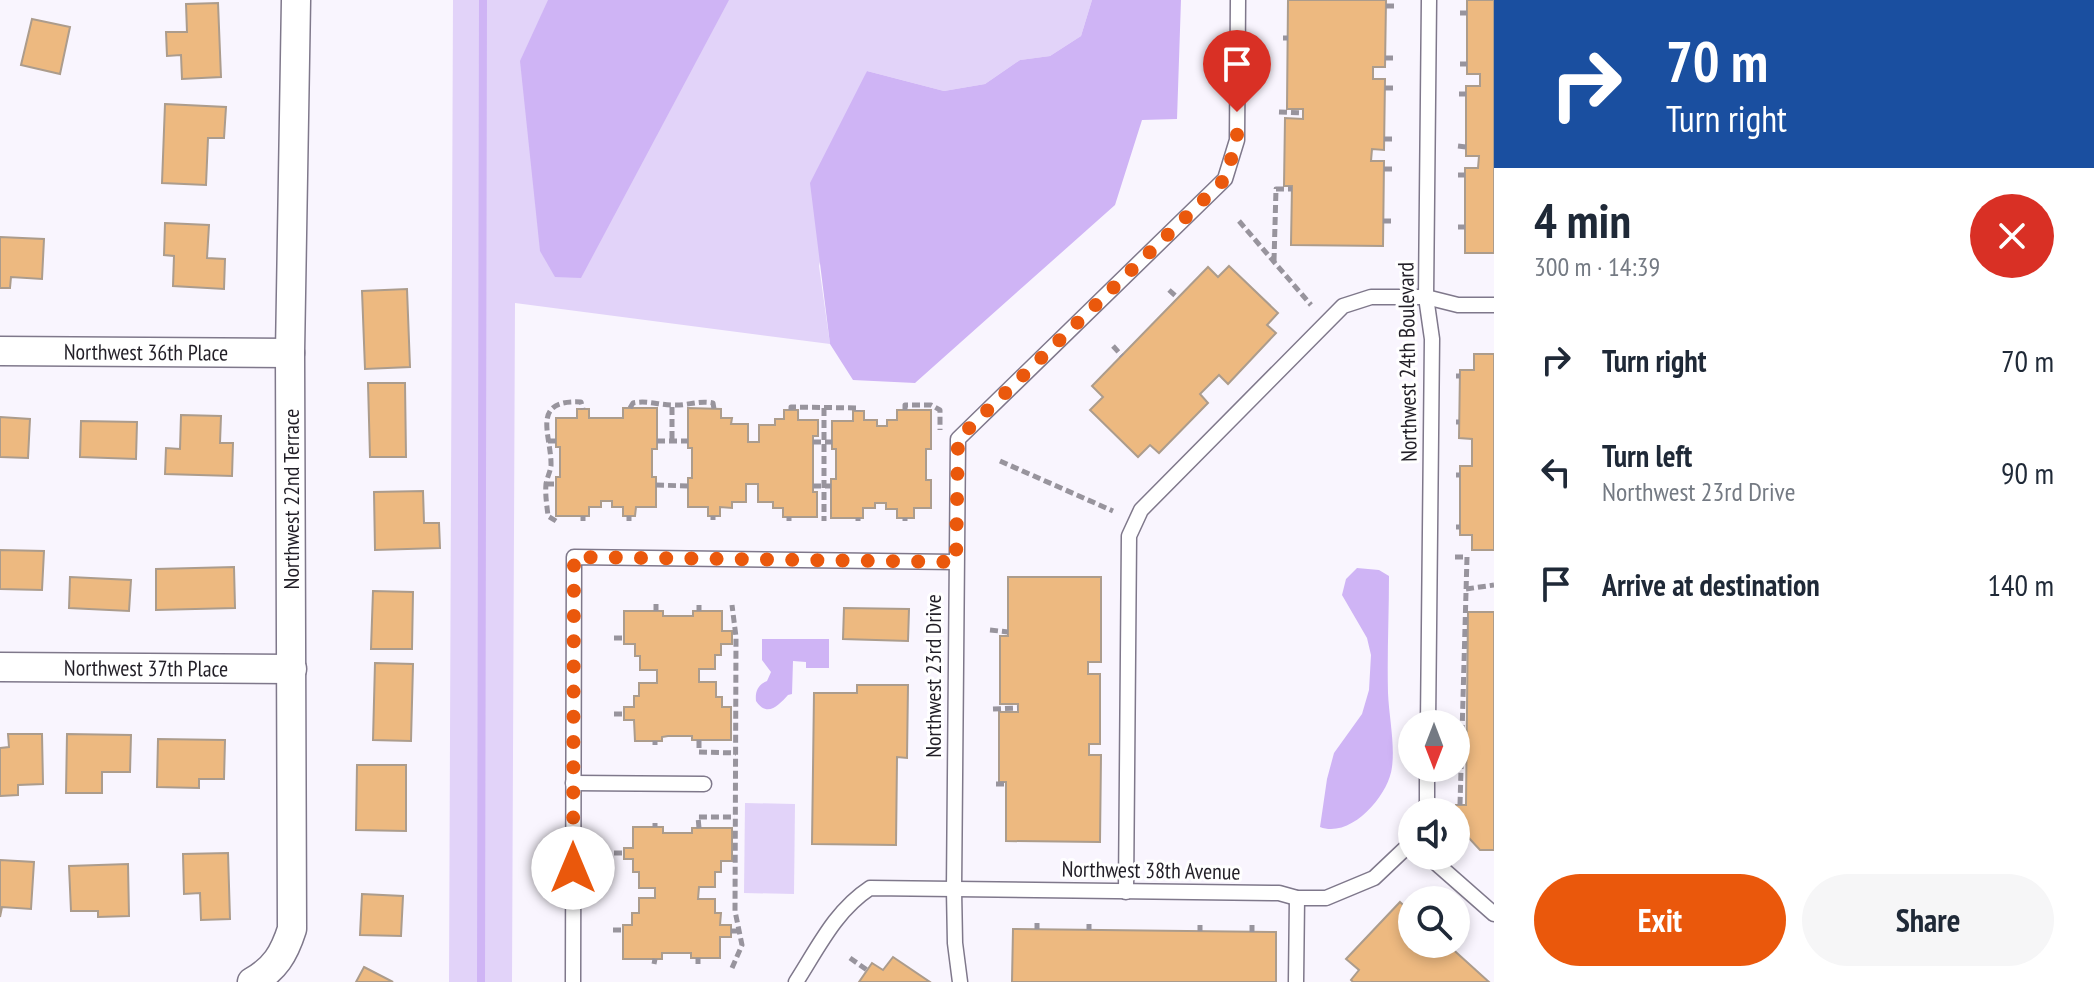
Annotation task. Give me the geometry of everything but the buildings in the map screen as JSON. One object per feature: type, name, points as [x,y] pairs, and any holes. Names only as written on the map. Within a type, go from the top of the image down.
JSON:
[{"type":"street","name":"Northwest 22nd Terrace","points":[[252,982],[269,972],[284,953],[292,929],[290,353],[296,0]]},
{"type":"street","name":"Northwest 36th Place","points":[[0,351],[290,353]]},
{"type":"street","name":"Northwest 37th Place","points":[[0,667],[292,669]]},
{"type":"lane","name":"Northwest 23rd Drive","points":[[960,982],[954,890],[958,439],[1225,179],[1237,140],[1238,0]]},
{"type":"lane","name":"Northwest 24th Boulevard","points":[[1428,710],[1432,339],[1426,297],[1429,0]]},
{"type":"lane","points":[[1126,892],[1129,536],[1141,510],[1343,306],[1371,297],[1426,297],[1458,305],[1494,305]]},
{"type":"lane","points":[[573,982],[574,557],[956,562]]},
{"type":"lane","points":[[573,783],[704,784]]},
{"type":"lane","name":"Northwest 38th Avenue","points":[[796,982],[840,913],[870,888],[1279,893],[1297,898],[1326,898],[1374,878],[1398,855]]},
{"type":"lane","points":[[1444,870],[1494,914]]},
{"type":"lane","points":[[1296,982],[1297,898]]},
{"type":"path","points":[[1386,6],[1396,6]]},
{"type":"path","points":[[1385,58],[1395,58]]},
{"type":"path","points":[[1460,64],[1467,64]]},
{"type":"path","points":[[1385,88],[1395,88]]},
{"type":"path","points":[[1279,112],[1303,113]]},
{"type":"path","points":[[1384,139],[1395,139]]},
{"type":"path","points":[[1458,146],[1466,147]]},
{"type":"path","points":[[1384,169],[1395,169]]},
{"type":"path","points":[[1274,262],[1276,189],[1292,189]]},
{"type":"path","points":[[1239,221],[1311,305]]},
{"type":"path","points":[[1383,221],[1394,221]]},
{"type":"path","points":[[1169,290],[1178,298]]},
{"type":"path","points":[[1113,346],[1122,356]]},
{"type":"path","points":[[630,408],[640,401],[672,405],[705,402],[713,403],[714,409]]},
{"type":"path","points":[[556,521],[548,516],[546,484],[551,463],[546,421],[552,408],[581,402],[583,409]]},
{"type":"path","points":[[672,405],[672,439]]},
{"type":"path","points":[[905,410],[905,405],[931,405],[940,410],[940,442]]},
{"type":"path","points":[[791,410],[791,407],[858,408],[858,411]]},
{"type":"path","points":[[824,408],[828,442],[824,521]]},
{"type":"path","points":[[548,441],[556,441]]},
{"type":"path","points":[[657,441],[688,441]]},
{"type":"path","points":[[813,442],[828,442]]},
{"type":"path","points":[[1000,461],[1113,511]]},
{"type":"path","points":[[546,484],[556,484]]},
{"type":"path","points":[[656,485],[688,486]]},
{"type":"path","points":[[813,486],[828,486]]},
{"type":"path","points":[[1455,557],[1467,557],[1460,798]]},
{"type":"path","points":[[1466,589],[1494,585]]},
{"type":"path","points":[[732,605],[736,753],[733,854],[735,911],[742,945],[732,968]]},
{"type":"path","points":[[990,630],[1008,632]]},
{"type":"path","points":[[614,638],[624,638]]},
{"type":"path","points":[[993,709],[1018,708]]},
{"type":"path","points":[[614,714],[624,714]]},
{"type":"path","points":[[699,740],[699,752],[736,753]]},
{"type":"path","points":[[996,784],[1006,784]]},
{"type":"path","points":[[699,828],[698,817],[735,817]]},
{"type":"path","points":[[614,853],[624,853]]},
{"type":"path","points":[[613,930],[623,930]]},
{"type":"path","points":[[731,931],[740,931]]},
{"type":"path","points":[[850,958],[867,970]]},
{"type":"shaded area","points":[[453,0],[1092,0],[1081,36],[1050,56],[1020,60],[985,84],[944,91],[867,71],[819,266],[830,344],[515,303],[512,982],[449,982]]},
{"type":"shaded area","points":[[548,0],[729,0],[581,278],[555,277],[540,251],[520,61]]},
{"type":"shaded area","points":[[1092,0],[1181,0],[1177,119],[1142,120],[1115,205],[915,383],[853,380],[830,344],[810,183],[867,71],[944,91],[985,84],[1020,60],[1050,56],[1081,36]]},
{"type":"shaded area","points":[[1357,568],[1379,570],[1389,576],[1388,678],[1392,767],[1384,790],[1366,812],[1344,827],[1332,829],[1320,827],[1327,779],[1334,753],[1362,714],[1369,690],[1371,655],[1367,638],[1342,595],[1346,579]]},
{"type":"shaded area","points":[[762,639],[829,639],[829,668],[806,668],[806,662],[793,661],[792,694],[773,708],[764,709],[756,697],[761,684],[767,681],[771,672],[762,660]]},
{"type":"shaded area","points":[[745,803],[795,804],[794,894],[744,893]]},
{"type":"waterway","points":[[481,982],[483,0]]},
{"type":"route","points":[[573,868],[574,557],[956,562],[958,439],[1225,179],[1237,140],[1237,112]]}]
